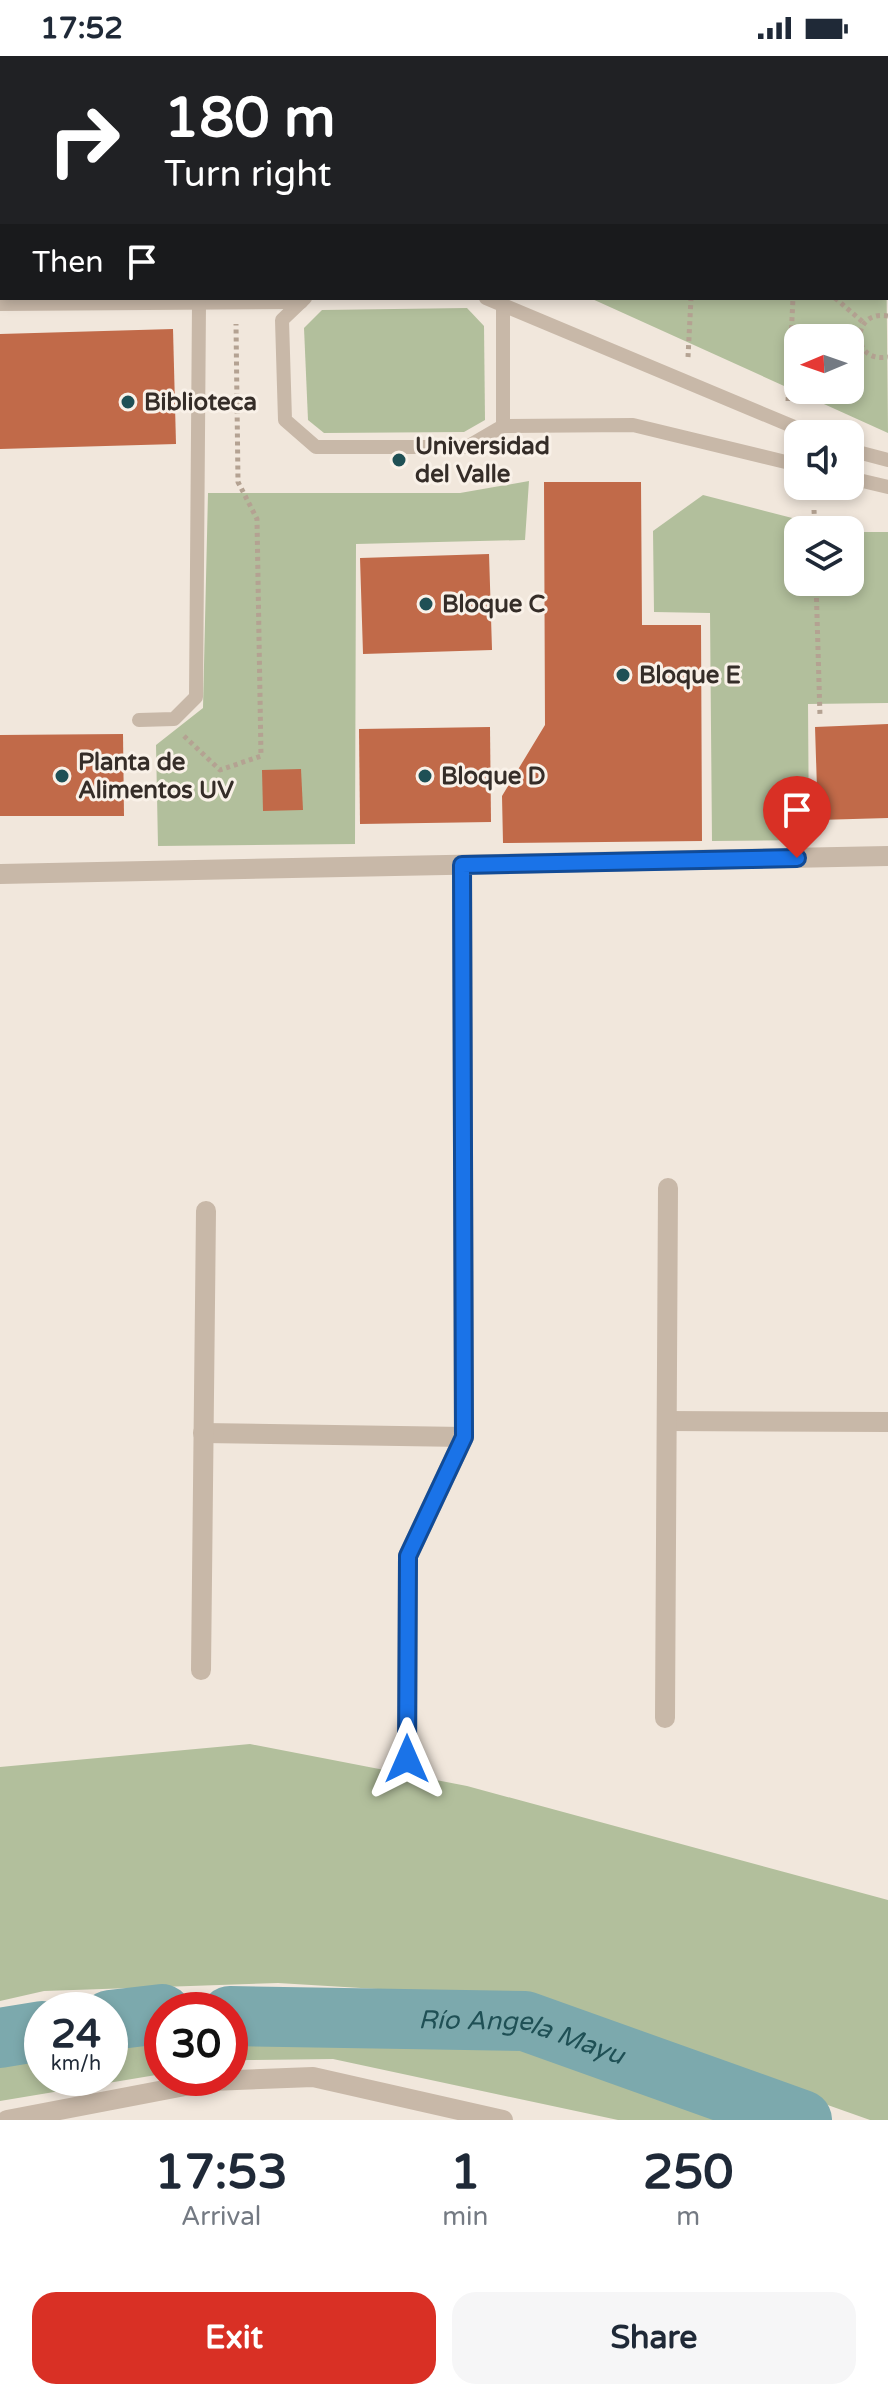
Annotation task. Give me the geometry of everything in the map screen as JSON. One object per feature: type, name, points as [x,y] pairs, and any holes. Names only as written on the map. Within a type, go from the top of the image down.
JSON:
[{"type":"street","points":[[0,874],[888,856]]},
{"type":"street","points":[[407,1759],[408,1556],[464,1437],[462,865]]},
{"type":"street","points":[[665,1718],[668,1188]]},
{"type":"street","points":[[201,1670],[206,1211]]},
{"type":"street","points":[[667,1421],[888,1422]]},
{"type":"street","points":[[203,1433],[464,1437]]},
{"type":"street","points":[[7,2120],[211,2081],[313,2077],[503,2120]]},
{"type":"lane","points":[[0,304],[303,300]]},
{"type":"lane","points":[[303,300],[282,320],[285,420],[316,447],[467,447],[503,426],[633,425],[784,462]]},
{"type":"lane","points":[[490,300],[784,423]]},
{"type":"lane","points":[[139,720],[174,719],[196,697],[199,303]]},
{"type":"lane","points":[[503,306],[503,426]]},
{"type":"lane","points":[[864,454],[888,460]]},
{"type":"lane","points":[[864,481],[888,487]]},
{"type":"path","points":[[687,382],[691,300]]},
{"type":"path","points":[[787,420],[793,300]]},
{"type":"path","points":[[837,300],[864,323]]},
{"type":"path","points":[[166,719],[220,770],[261,756],[257,519],[238,482],[236,303]]},
{"type":"path","points":[[888,316],[875,315],[864,323],[860,336],[863,349],[874,357],[888,357]]},
{"type":"path","points":[[814,510],[814,516]]},
{"type":"path","points":[[816,596],[820,716]]},
{"type":"green space","points":[[594,300],[887,300],[888,433],[824,404],[864,404],[864,324],[784,324],[784,386]]},
{"type":"green space","points":[[467,308],[484,326],[485,420],[464,432],[324,433],[308,420],[304,328],[322,310]]},
{"type":"green space","points":[[529,481],[525,540],[356,544],[355,844],[158,846],[156,745],[203,708],[208,493],[460,493]]},
{"type":"green space","points":[[703,495],[785,516],[784,596],[864,596],[864,532],[888,532],[888,703],[808,704],[809,840],[712,841],[710,613],[654,612],[653,531]]},
{"type":"green space","points":[[250,1744],[467,1786],[888,1900],[888,2120],[870,2120],[526,1998],[278,1983],[24,1992],[24,1996],[0,2001],[0,1767]]},
{"type":"green space","points":[[144,2038],[144,2077],[128,2080],[128,2040]]},
{"type":"green space","points":[[248,2038],[516,2042],[736,2120],[618,2120],[333,2059],[248,2060]]},
{"type":"green space","points":[[24,2058],[24,2096],[30,2096],[0,2101],[0,2063]]},
{"type":"building","points":[[173,329],[176,444],[0,449],[0,334]]},
{"type":"building","name":"Bloque E","points":[[544,482],[641,482],[642,625],[701,625],[702,841],[503,843],[502,796],[545,725]]},
{"type":"building","name":"Bloque C","points":[[489,554],[492,650],[363,654],[360,558]]},
{"type":"building","points":[[888,724],[888,818],[818,820],[815,727]]},
{"type":"building","name":"Bloque D","points":[[490,727],[491,822],[360,824],[359,729]]},
{"type":"building","name":"Planta de Alimentos UV","points":[[123,734],[124,816],[0,816],[0,735]]},
{"type":"building","points":[[301,769],[303,810],[263,811],[262,770]]},
{"type":"waterway","name":"Río Angela Mayu","points":[[128,2018],[144,2016]]},
{"type":"waterway","name":"Río Angela Mayu","points":[[248,2016],[525,2021],[802,2120]]},
{"type":"waterway","name":"Río Angela Mayu","points":[[0,2038],[24,2034]]},
{"type":"place","name":"Biblioteca","points":[[128,402]]},
{"type":"place","name":"Universidad del Valle","points":[[399,460]]},
{"type":"place","name":"Bloque C","points":[[426,604]]},
{"type":"place","name":"Bloque E","points":[[623,675]]},
{"type":"place","name":"Planta de Alimentos UV","points":[[62,776]]},
{"type":"place","name":"Bloque D","points":[[425,776]]},
{"type":"route","points":[[407,1759],[408,1556],[464,1437],[462,865],[797,858]]}]
